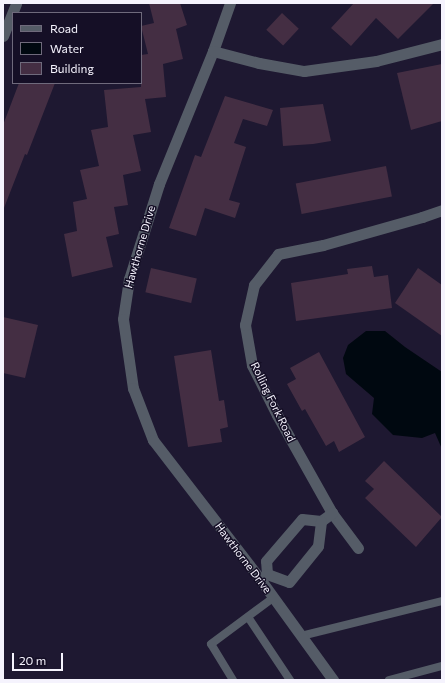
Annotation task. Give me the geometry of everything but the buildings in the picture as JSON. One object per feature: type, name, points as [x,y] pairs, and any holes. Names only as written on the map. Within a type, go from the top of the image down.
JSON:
[{"type":"street","name":"Hawthorne Drive","points":[[230,3],[213,50],[159,184],[129,279],[123,319],[133,388],[153,440],[264,577],[273,598],[333,680]]},
{"type":"street","points":[[3,36],[12,13]]},
{"type":"street","points":[[213,50],[259,63],[304,71],[376,61],[442,44]]},
{"type":"street","name":"Rolling Fork Road","points":[[358,548],[332,513],[277,415],[252,365],[245,325],[254,285],[278,254],[322,246],[422,218],[442,210]]},
{"type":"street","points":[[321,521],[318,546],[289,582],[264,577],[266,561],[302,519],[321,521],[332,513]]},
{"type":"lane","points":[[233,680],[211,644],[273,598]]},
{"type":"lane","points":[[301,636],[442,602]]},
{"type":"lane","points":[[248,617],[290,680]]},
{"type":"lane","points":[[389,680],[415,677],[442,666]]},
{"type":"water","points":[[366,331],[385,331],[405,347],[442,372],[442,449],[435,433],[422,438],[393,435],[372,414],[374,398],[346,374],[343,358],[348,345]]}]
